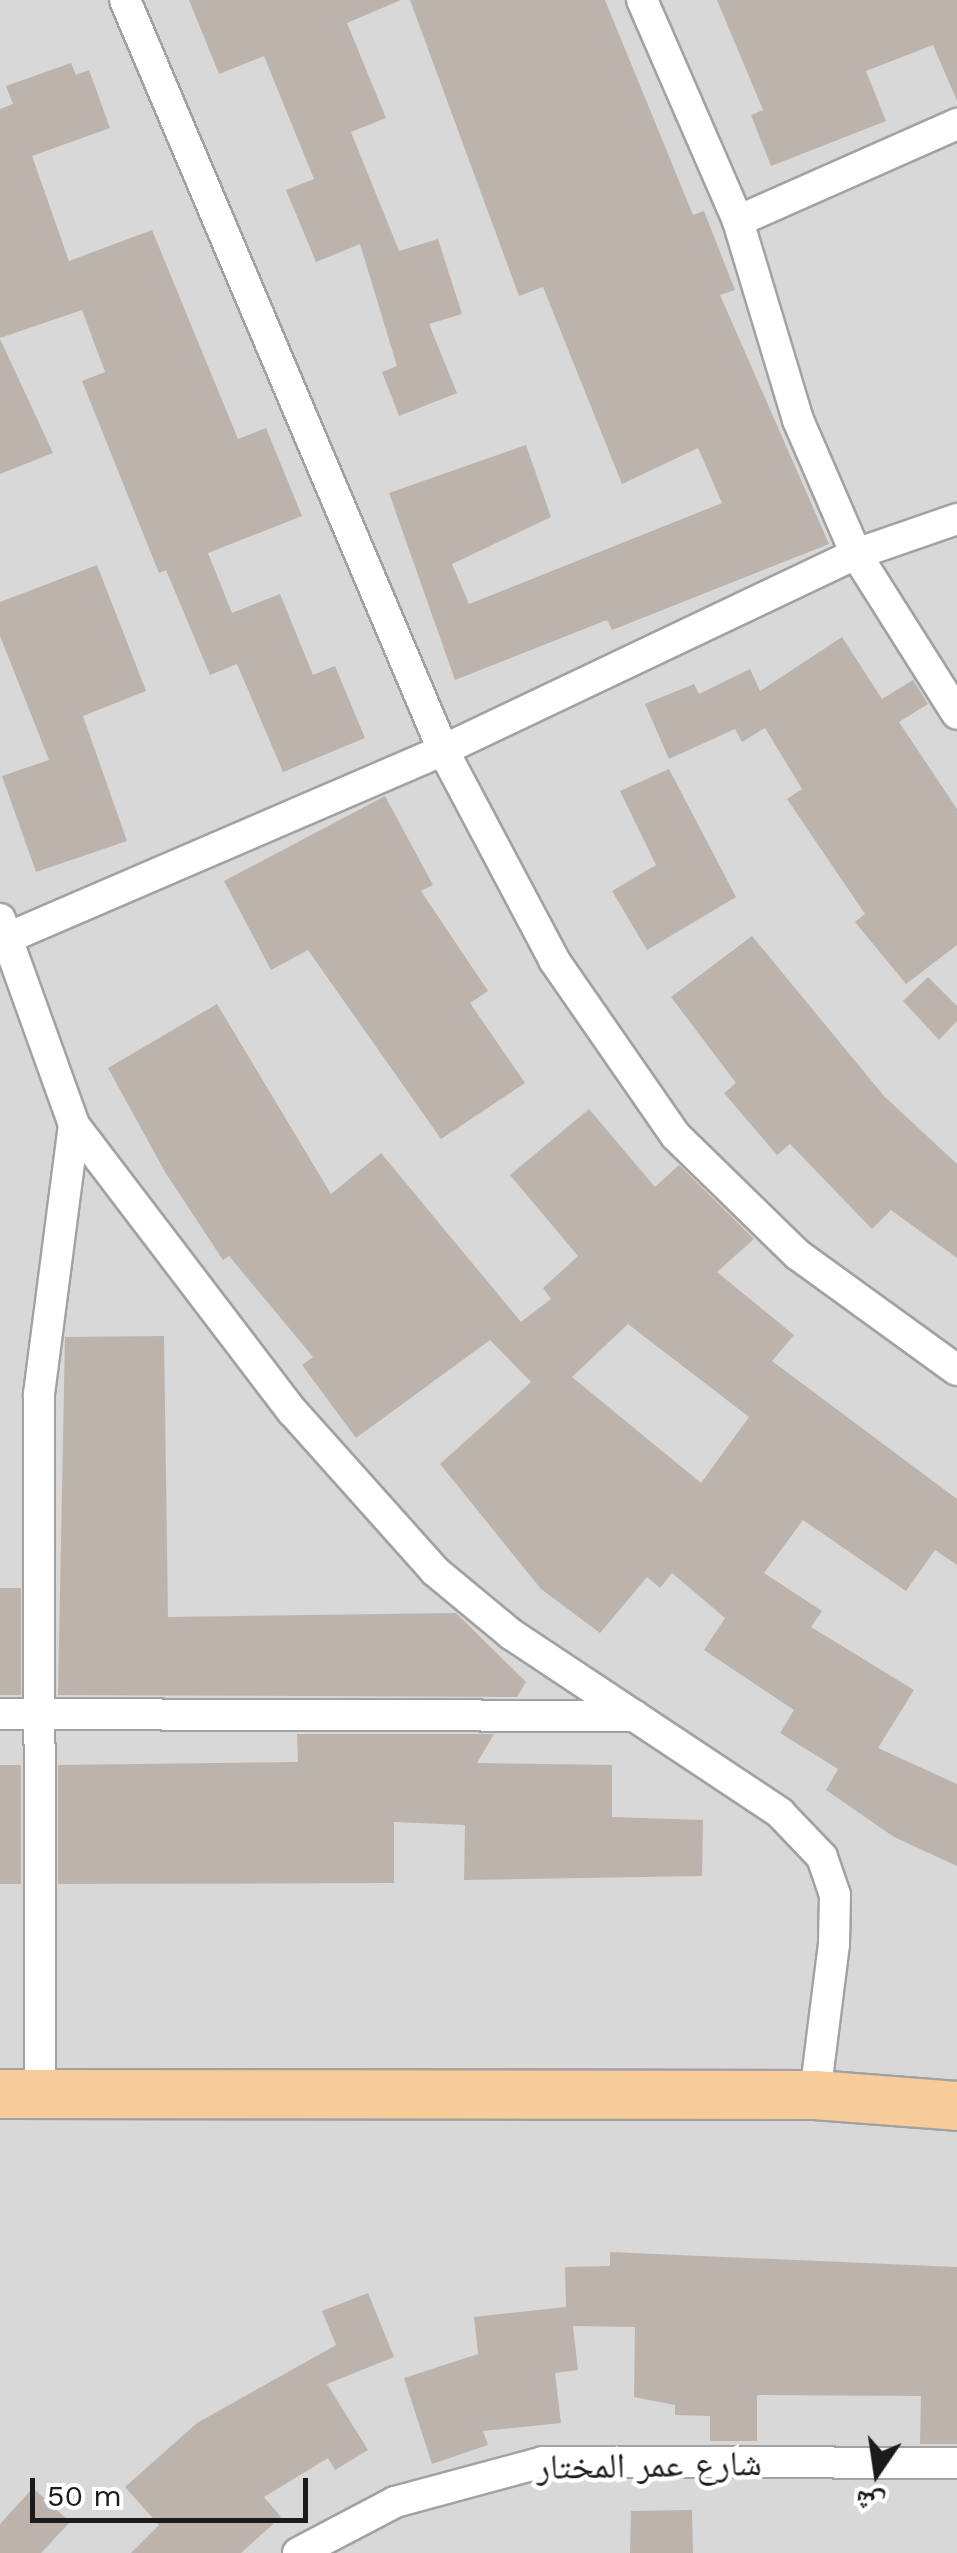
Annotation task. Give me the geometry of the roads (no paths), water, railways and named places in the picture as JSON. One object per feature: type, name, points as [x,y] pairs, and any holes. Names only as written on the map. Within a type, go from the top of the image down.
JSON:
[{"type":"main road","points":[[20,2095],[815,2095],[957,2106]]},
{"type":"street","points":[[125,0],[443,750],[554,960],[676,1136],[798,1255],[957,1370]]},
{"type":"street","points":[[642,0],[738,220],[798,420],[856,554],[957,714]]},
{"type":"street","points":[[738,220],[957,124]]},
{"type":"street","points":[[815,2095],[834,1944],[835,1894],[822,1858],[780,1813],[636,1716],[435,1571],[293,1412],[74,1126],[6,928],[443,750],[856,554],[957,518]]},
{"type":"street","points":[[20,2095],[44,1714],[40,1394],[74,1126]]},
{"type":"street","points":[[0,1714],[636,1716]]},
{"type":"street","name":"شارع عمر المختار","points":[[298,2553],[395,2502],[543,2462],[957,2463]]}]
